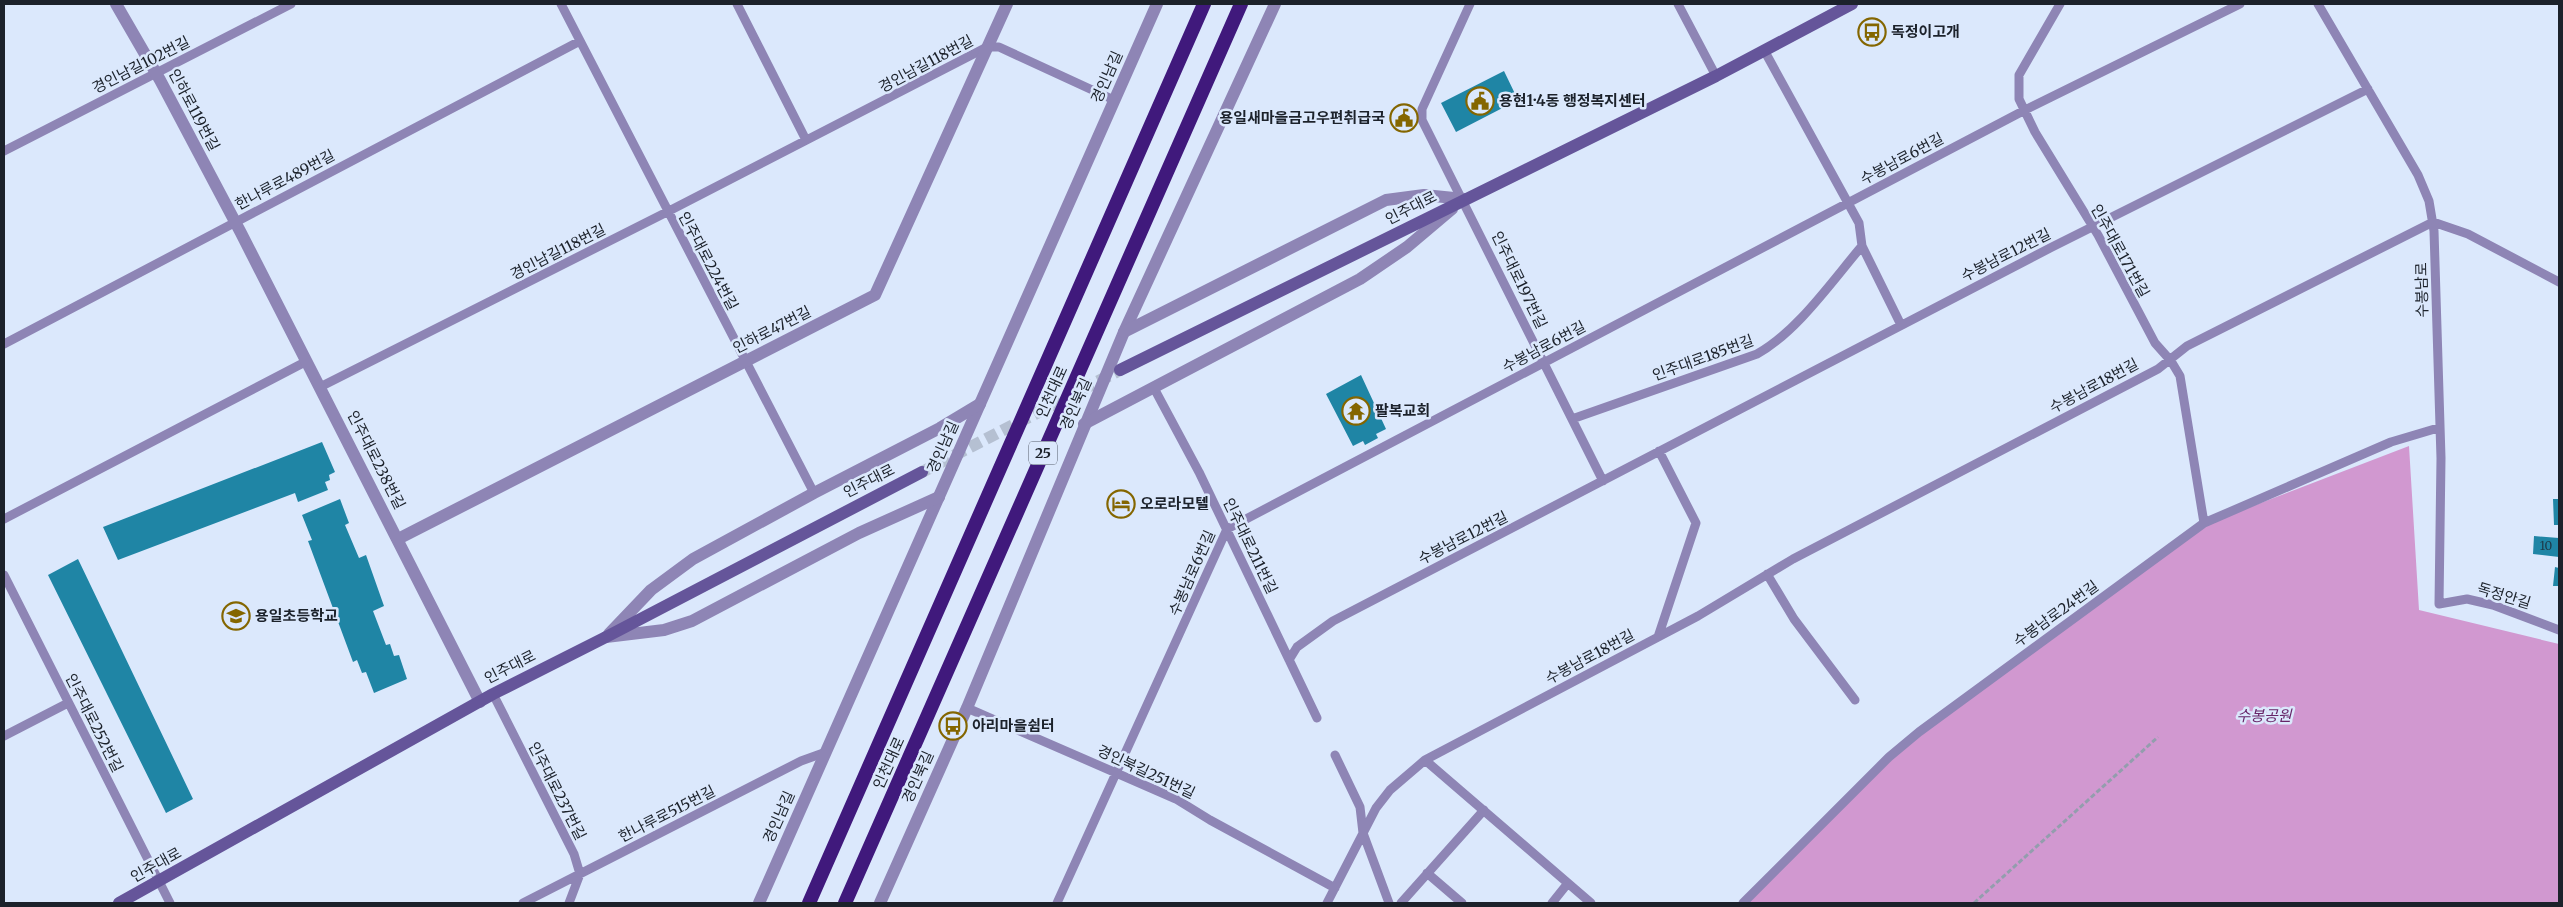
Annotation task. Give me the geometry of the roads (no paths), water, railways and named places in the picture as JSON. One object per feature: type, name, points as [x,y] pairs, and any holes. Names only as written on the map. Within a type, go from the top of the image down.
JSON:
[{"type":"highway","name":"인천대로","points":[[809,903],[1204,4]]},
{"type":"highway","name":"인천대로","points":[[845,903],[1240,4]]},
{"type":"main road","name":"인주대로","points":[[1120,370],[1716,76],[1852,4]]},
{"type":"main road","name":"인주대로","points":[[119,903],[159,883],[493,694],[922,472]]},
{"type":"street","name":"인하로119번길","points":[[116,4],[156,72],[238,228]]},
{"type":"street","name":"인하로47번길","points":[[398,539],[875,295],[1007,4]]},
{"type":"street","name":"경인남길","points":[[759,903],[1157,4]]},
{"type":"street","name":"경인북길","points":[[880,903],[967,708],[1124,332],[1275,4]]},
{"type":"street","points":[[1124,332],[1386,200],[1424,195],[1464,199]]},
{"type":"street","points":[[1084,424],[1360,279],[1407,247],[1464,199]]},
{"type":"street","name":"인주대로238번길","points":[[238,228],[480,702]]},
{"type":"street","points":[[606,637],[652,590],[693,559],[814,493],[940,428],[980,404]]},
{"type":"street","points":[[606,637],[664,630],[692,621],[859,533],[939,497]]},
{"type":"lane","name":"경인남길102번길","points":[[4,151],[291,4]]},
{"type":"lane","name":"인주대로224번길","points":[[561,4],[814,493]]},
{"type":"lane","points":[[737,4],[806,140]]},
{"type":"lane","name":"인주대로197번길","points":[[1470,4],[1422,109],[1422,120],[1464,199],[1603,481]]},
{"type":"lane","points":[[1678,4],[1716,76]]},
{"type":"lane","name":"인주대로171번길","points":[[2060,4],[2019,76],[2019,99],[2035,132],[2093,228],[2155,344],[2180,376],[2204,523]]},
{"type":"lane","name":"수봉남로6번길","points":[[1057,903],[1227,529],[2025,110],[2240,4]]},
{"type":"lane","name":"수봉남로","points":[[2318,4],[2418,175],[2429,201],[2433,222],[2438,428],[2441,458],[2439,604]]},
{"type":"lane","name":"한나루로489번길","points":[[4,344],[238,228],[580,41]]},
{"type":"lane","name":"경인남길118번길","points":[[320,387],[667,212],[987,47],[999,47],[1114,100]]},
{"type":"lane","points":[[1764,50],[1859,223],[1862,246],[1901,325]]},
{"type":"lane","name":"수봉남로12번길","points":[[1289,660],[1297,647],[1334,621],[1901,325],[2368,89]]},
{"type":"lane","points":[[2433,222],[2468,234],[2559,282]]},
{"type":"lane","name":"수봉남로18번길","points":[[1327,903],[1376,808],[1390,790],[1425,760],[1658,637],[1767,574],[2158,369],[2187,346],[2433,222]]},
{"type":"lane","name":"인주대로185번길","points":[[1572,419],[1757,354],[1773,346],[1813,304],[1862,246]]},
{"type":"lane","points":[[4,518],[307,361]]},
{"type":"lane","name":"인주대로211번길","points":[[1154,388],[1227,529],[1317,718]]},
{"type":"lane","name":"수봉남로24번길","points":[[1743,903],[1897,750],[2204,523],[2391,442],[2438,428]]},
{"type":"lane","points":[[1658,637],[1696,523],[1659,451]]},
{"type":"lane","points":[[1767,574],[1794,619],[1855,700]]},
{"type":"lane","name":"인주대로252번길","points":[[4,575],[170,903]]},
{"type":"lane","name":"독정안길","points":[[2439,604],[2467,599],[2493,604],[2559,630]]},
{"type":"lane","name":"인주대로237번길","points":[[493,694],[574,854],[580,874]]},
{"type":"lane","points":[[4,736],[68,703]]},
{"type":"lane","name":"경인북길251번길","points":[[967,708],[1176,799],[1210,820],[1335,888]]},
{"type":"lane","name":"한나루로515번길","points":[[522,903],[801,760],[826,752]]},
{"type":"lane","points":[[1335,755],[1360,807],[1363,833],[1388,903]]},
{"type":"lane","points":[[1425,760],[1591,903]]},
{"type":"lane","points":[[1401,903],[1484,810]]},
{"type":"lane","points":[[569,903],[580,874]]},
{"type":"lane","points":[[1427,874],[1462,903]]},
{"type":"lane","points":[[1552,903],[1568,883]]},
{"type":"tunnel","points":[[922,472],[1120,370]]},
{"type":"place","name":"독정이고개","points":[[1872,32]]},
{"type":"place","name":"용현1·4동 행정복지센터","points":[[1480,101]]},
{"type":"place","name":"용일새마을금고우편취급국","points":[[1404,118]]},
{"type":"place","name":"팔복교회","points":[[1356,411]]},
{"type":"place","name":"오로라모텔","points":[[1121,504]]},
{"type":"place","name":"용일초등학교","points":[[236,616]]},
{"type":"place","name":"아리마을쉼터","points":[[953,726]]},
{"type":"park label","name":"수봉공원","points":[[2264,716]]}]
